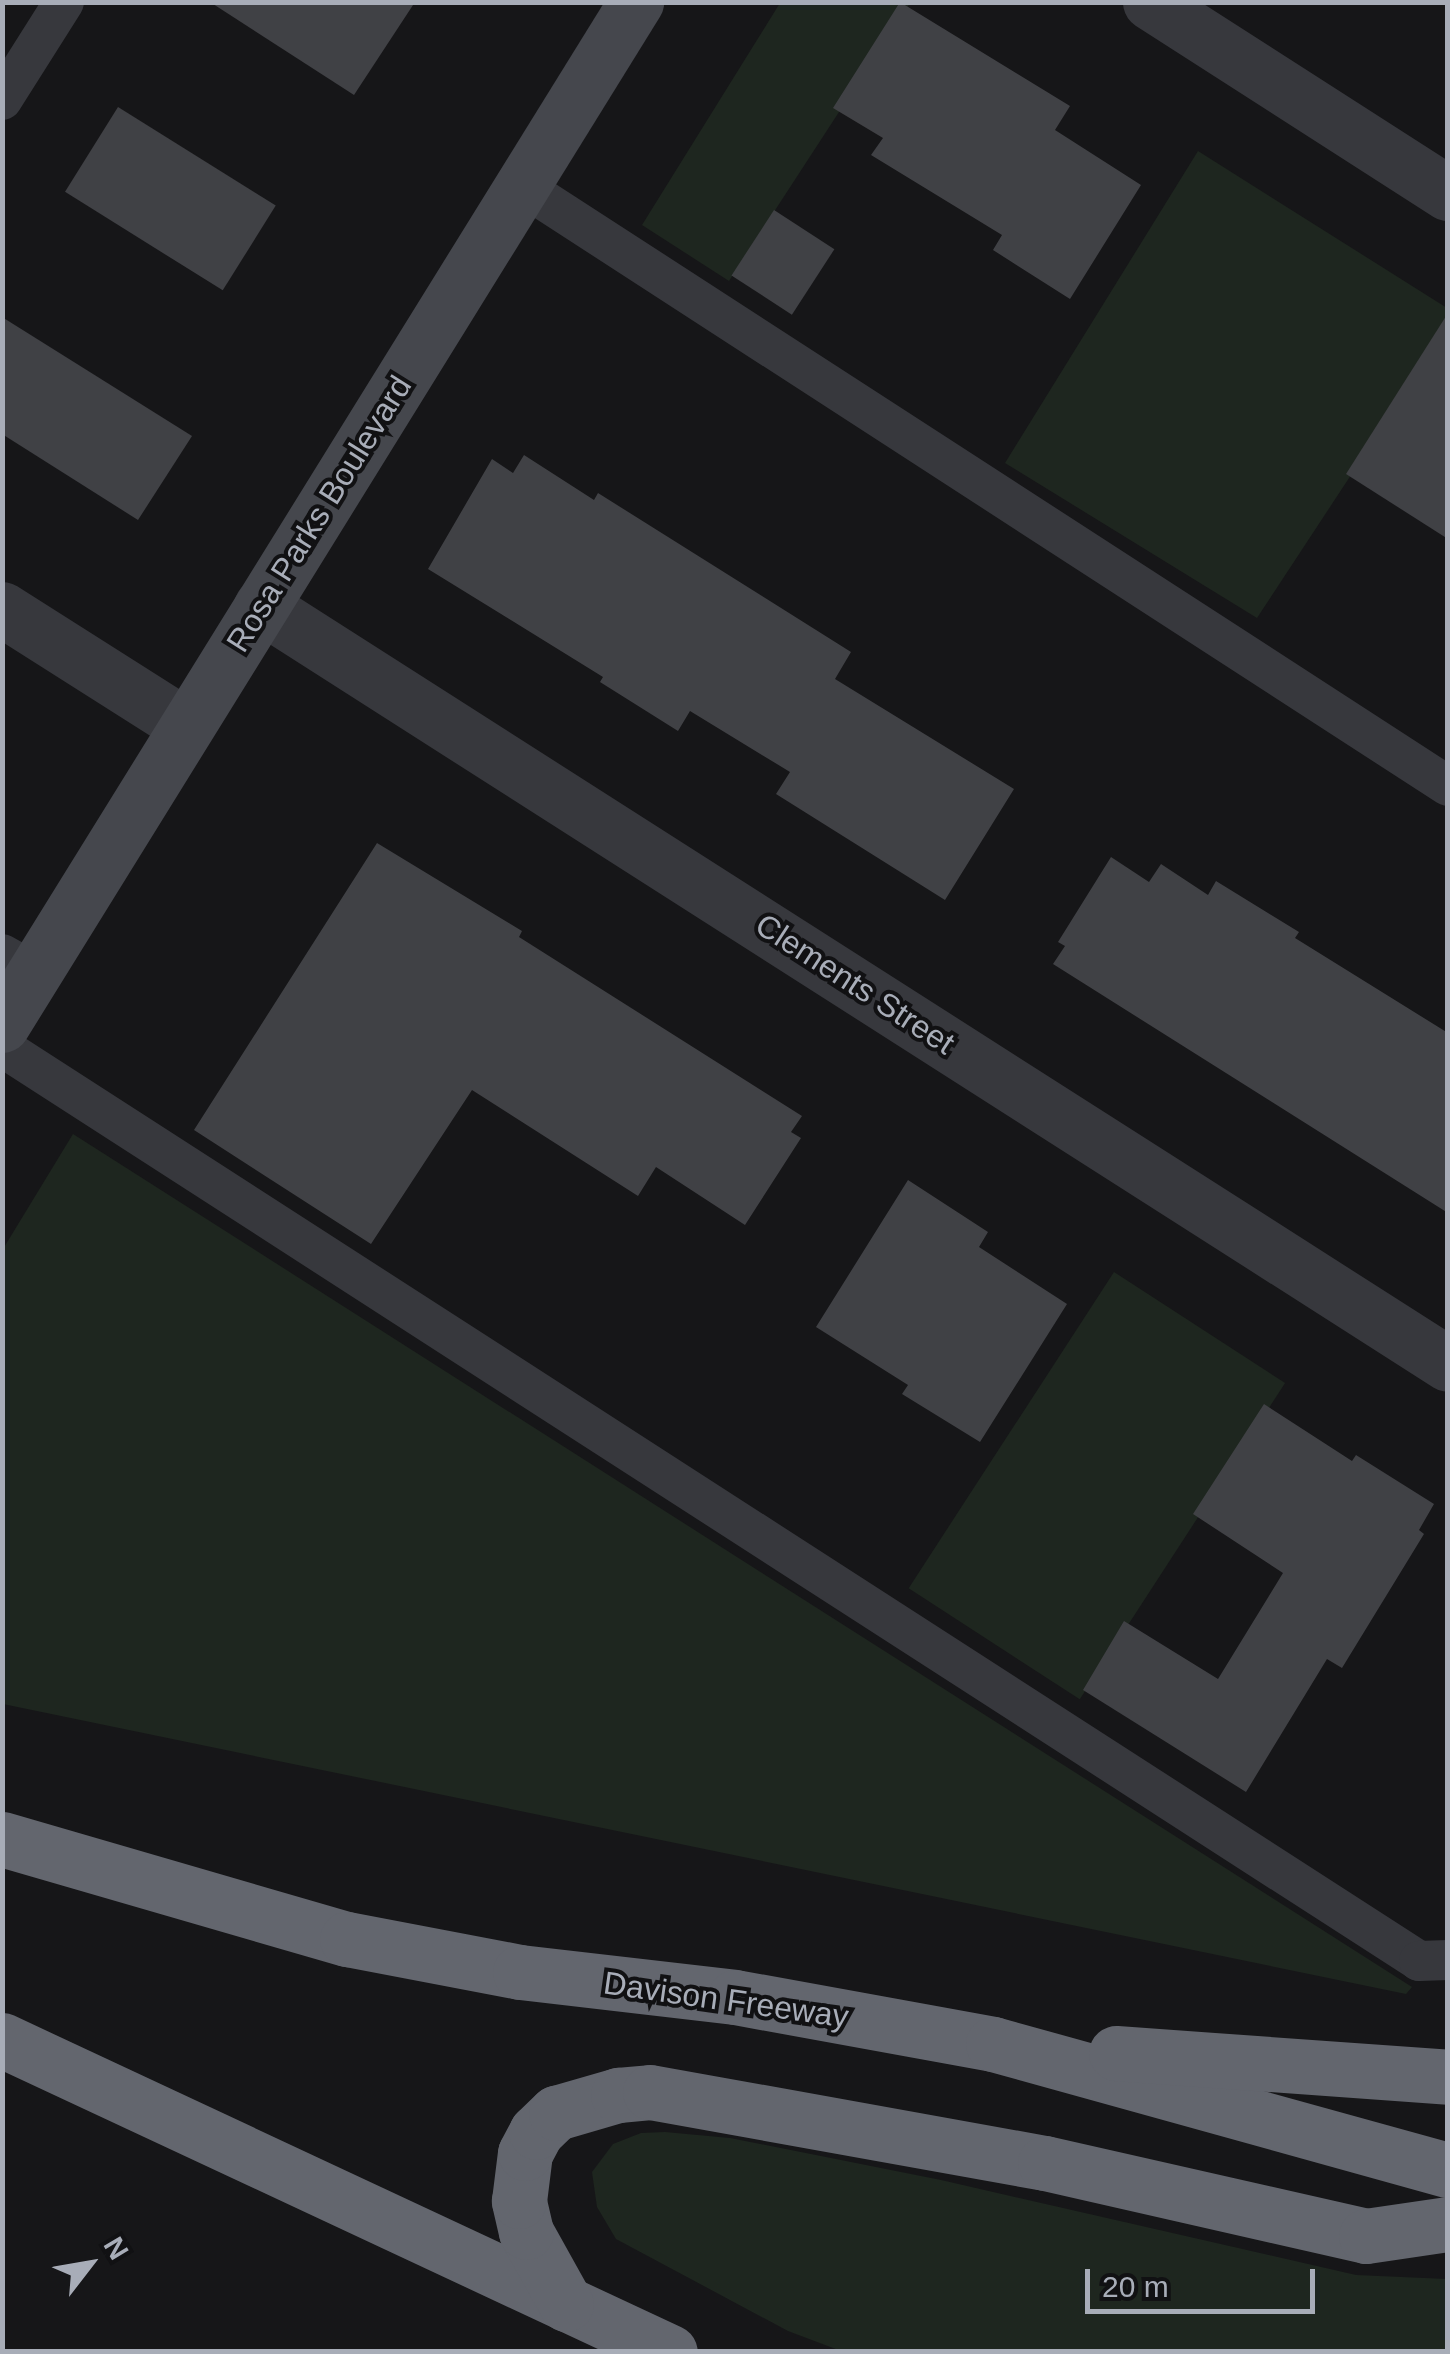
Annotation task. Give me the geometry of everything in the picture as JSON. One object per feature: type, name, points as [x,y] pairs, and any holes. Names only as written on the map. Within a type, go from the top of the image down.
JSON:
[{"type":"highway","name":"Davison Freeway","points":[[2,1840],[347,1939],[520,1972],[735,1997],[993,2044],[1448,2170]]},
{"type":"highway","points":[[2,2040],[670,2352]]},
{"type":"highway","points":[[993,2044],[1448,2077]]},
{"type":"highway","points":[[566,2304],[526,2232],[519,2201],[524,2153],[536,2132],[556,2114],[650,2092],[1045,2163],[1366,2236],[1448,2224]]},
{"type":"street","name":"Rosa Parks Boulevard","points":[[2,1026],[19,963],[185,725],[636,2]]},
{"type":"street","points":[[1150,2],[1448,193]]},
{"type":"street","name":"Clements Street","points":[[261,606],[1448,1364]]},
{"type":"street","points":[[2,610],[185,725]]},
{"type":"lane","points":[[2,100],[63,3]]},
{"type":"lane","points":[[522,186],[1448,786]]},
{"type":"lane","points":[[2,1047],[1419,1961],[1448,1960]]},
{"type":"shaded area","points":[[780,3],[910,3],[729,281],[642,225]]},
{"type":"shaded area","points":[[1198,151],[1447,308],[1447,329],[1257,618],[1005,463]]},
{"type":"shaded area","points":[[73,1134],[1412,1987],[1406,1994],[3,1704],[3,1249]]},
{"type":"shaded area","points":[[1114,1272],[1285,1383],[1080,1699],[909,1588]]},
{"type":"shaded area","points":[[641,2133],[730,2138],[941,2180],[1356,2275],[1447,2279],[1447,2351],[841,2351],[788,2331],[616,2239],[597,2207],[592,2172],[613,2144]]},
{"type":"building","points":[[210,2],[415,2],[354,95]]},
{"type":"building","points":[[900,2],[1070,106],[1055,130],[1141,185],[1070,299],[993,250],[1002,235],[871,155],[883,138],[833,108]]},
{"type":"building","points":[[118,107],[276,206],[223,290],[65,192]]},
{"type":"building","points":[[774,210],[834,249],[792,315],[732,275]]},
{"type":"building","points":[[1448,313],[1448,539],[1346,474]]},
{"type":"building","points":[[2,317],[192,436],[138,520],[2,434]]},
{"type":"building","points":[[524,455],[594,500],[598,493],[851,652],[835,679],[1014,789],[945,900],[776,794],[790,772],[690,711],[678,731],[600,682],[603,677],[428,569],[492,459],[513,473]]},
{"type":"building","points":[[377,843],[522,931],[519,937],[802,1116],[791,1132],[801,1138],[745,1225],[656,1167],[638,1196],[472,1090],[371,1244],[194,1130]]},
{"type":"building","points":[[1111,857],[1149,882],[1161,864],[1208,895],[1216,881],[1299,932],[1295,938],[1448,1033],[1448,1213],[1053,964],[1065,946],[1058,942]]},
{"type":"building","points":[[908,1180],[988,1232],[979,1247],[1067,1304],[980,1442],[902,1394],[908,1385],[816,1327]]},
{"type":"building","points":[[1264,1404],[1352,1461],[1356,1455],[1434,1504],[1419,1530],[1424,1534],[1342,1668],[1327,1659],[1246,1792],[1083,1690],[1124,1621],[1218,1679],[1283,1573],[1193,1514]]}]
